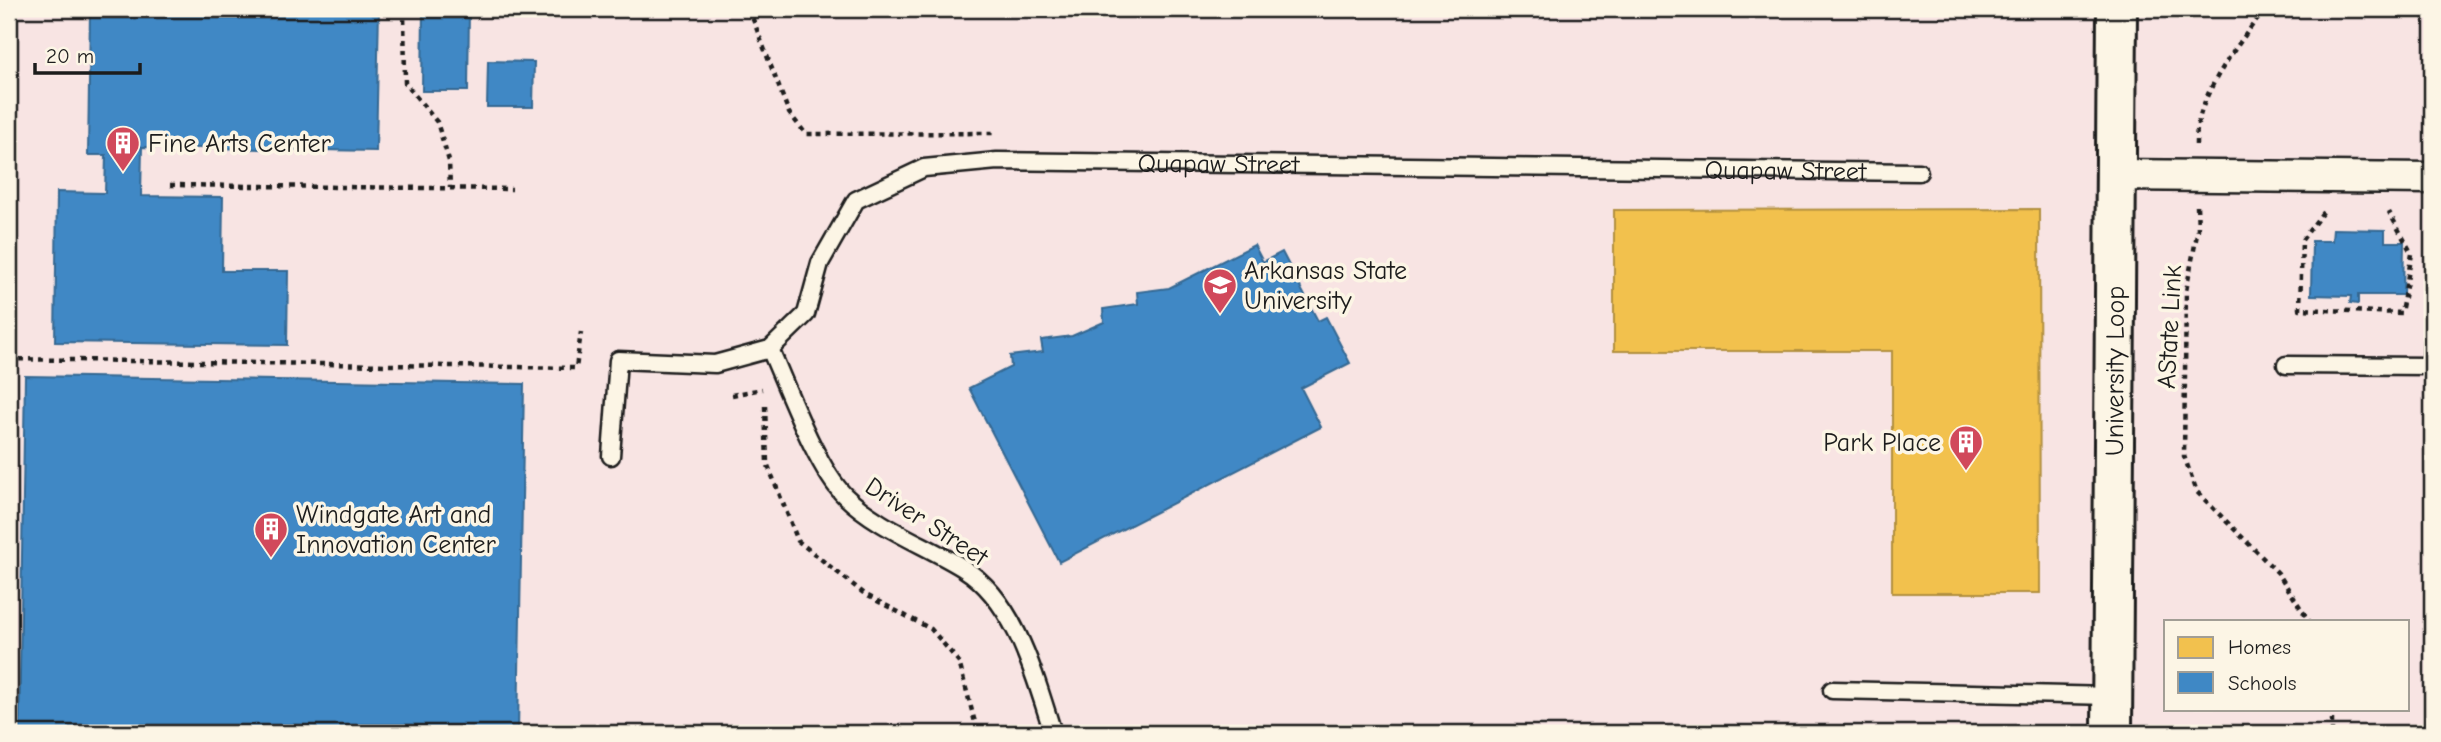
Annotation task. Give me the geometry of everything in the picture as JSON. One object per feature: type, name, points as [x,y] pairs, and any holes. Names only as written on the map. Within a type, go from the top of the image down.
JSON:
[{"type":"street","name":"University Loop","points":[[2112,715],[2117,9]]},
{"type":"street","points":[[2115,175],[2432,178]]},
{"type":"lane","name":"Quapaw Street","points":[[611,456],[618,360],[715,364],[770,349],[806,314],[820,263],[856,200],[924,168],[997,161],[1919,172]]},
{"type":"lane","points":[[2286,365],[2431,366],[2432,341]]},
{"type":"lane","name":"Driver Street","points":[[770,349],[816,452],[844,495],[884,524],[966,570],[1006,611],[1053,733]]},
{"type":"lane","points":[[1832,690],[2112,715]]},
{"type":"path","points":[[404,9],[405,83],[437,122],[449,162],[450,188]]},
{"type":"path","points":[[750,9],[789,113],[806,134],[999,133]]},
{"type":"path","name":"AState Link","points":[[2264,9],[2207,97],[2196,125],[2198,229],[2186,291],[2184,456],[2197,492],[2278,573],[2308,620]]},
{"type":"path","points":[[170,185],[512,189]]},
{"type":"path","points":[[2323,212],[2302,240],[2300,309],[2401,313],[2412,254],[2389,212]]},
{"type":"path","points":[[9,359],[576,368],[581,332]]},
{"type":"path","points":[[732,395],[764,389],[767,463],[798,541],[866,595],[931,629],[959,662],[977,730]]},
{"type":"path","points":[[2332,710],[2332,733]]},
{"type":"shaded area","name":"Arkansas State University","points":[[9,9],[2432,9],[2432,733],[9,733]]},
{"type":"building: Homes","name":"Park Place","points":[[2039,209],[2040,593],[1892,593],[1892,351],[1614,351],[1614,210]]},
{"type":"building: Schools","name":"Fine Arts Center","points":[[90,9],[379,9],[376,151],[142,147],[141,196],[223,197],[222,271],[288,271],[287,345],[55,342],[57,192],[105,193],[106,155],[88,155]]},
{"type":"building: Schools","points":[[423,9],[469,9],[468,91],[422,91]]},
{"type":"building: Schools","points":[[505,9],[537,9],[538,15],[505,17]]},
{"type":"building: Schools","points":[[488,61],[534,62],[533,107],[487,107]]},
{"type":"building: Schools","points":[[2333,229],[2385,230],[2385,242],[2404,242],[2403,295],[2358,295],[2358,304],[2350,303],[2351,296],[2311,295],[2312,241],[2332,241]]},
{"type":"building: Schools","points":[[1254,245],[1263,262],[1282,252],[1318,321],[1326,317],[1350,363],[1301,388],[1321,427],[1059,562],[969,388],[1011,367],[1010,356],[1043,352],[1041,340],[1072,336],[1104,322],[1103,309],[1138,304],[1137,292],[1169,288]]},
{"type":"building: Schools","name":"Windgate Art and Innovation Center","points":[[25,376],[524,384],[518,733],[19,733]]},
{"type":"place","name":"Fine Arts Center","points":[[123,173]]},
{"type":"place","name":"Arkansas State University","points":[[1220,315]]},
{"type":"place","name":"Park Place","points":[[1966,472]]},
{"type":"place","name":"Windgate Art and Innovation Center","points":[[271,559]]}]
